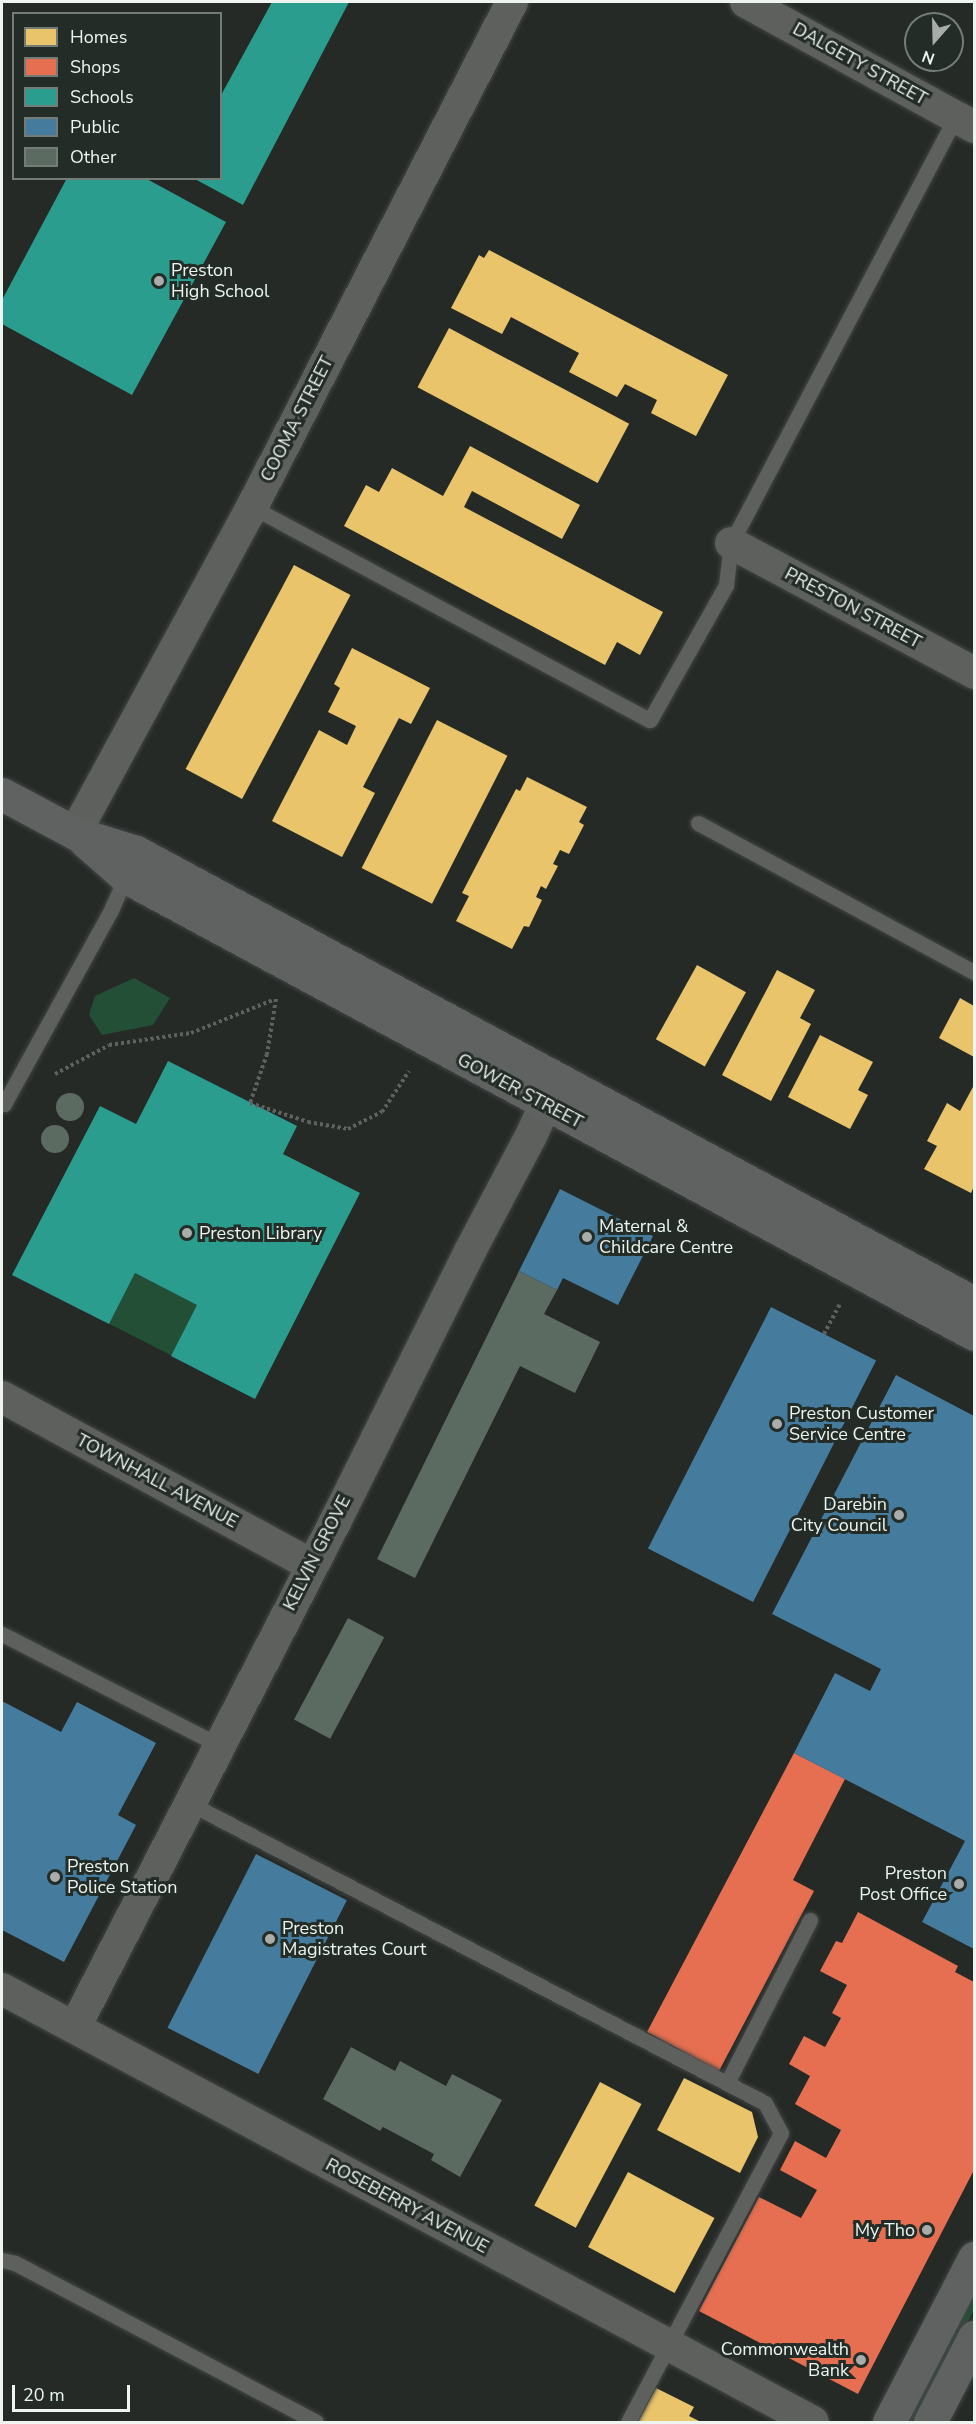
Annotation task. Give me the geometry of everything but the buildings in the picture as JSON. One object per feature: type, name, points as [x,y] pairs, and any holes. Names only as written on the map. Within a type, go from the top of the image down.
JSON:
[{"type":"street","name":"COOMA STREET","points":[[75,833],[252,507],[512,2]]},
{"type":"street","name":"DALGETY STREET","points":[[746,2],[966,122]]},
{"type":"street","name":"PRESTON STREET","points":[[732,543],[975,673]]},
{"type":"street","name":"GOWER STREET","points":[[2,794],[75,833],[136,852],[975,1334]]},
{"type":"street","name":"GOWER STREET","points":[[75,833],[126,877],[551,1092],[975,1302]]},
{"type":"street","name":"KELVIN GROVE","points":[[75,2027],[531,1136],[551,1092]]},
{"type":"street","name":"TOWNHALL AVENUE","points":[[2,1397],[311,1565]]},
{"type":"street","name":"ROSEBERRY AVENUE","points":[[2,1989],[668,2347],[813,2422]]},
{"type":"street","points":[[889,2422],[975,2258]]},
{"type":"street","points":[[930,2422],[975,2337]]},
{"type":"lane","points":[[252,507],[650,720],[726,585],[732,543],[966,122]]},
{"type":"lane","points":[[698,823],[975,972]]},
{"type":"lane","points":[[2,1102],[4,1104],[126,877]]},
{"type":"lane","points":[[2,1634],[219,1745]]},
{"type":"lane","points":[[189,1803],[765,2103],[781,2133],[628,2422]]},
{"type":"lane","points":[[727,2083],[810,1920]]},
{"type":"lane","points":[[2,2260],[15,2263],[316,2422]]},
{"type":"path","points":[[53,1074],[109,1045],[191,1033],[276,999],[267,1054],[250,1103],[308,1122],[348,1129],[382,1112],[409,1070]]},
{"type":"path","points":[[824,1334],[841,1304]]},
{"type":"green space","points":[[134,978],[170,998],[153,1025],[102,1035],[89,1015],[95,996]]},
{"type":"green space","points":[[135,1273],[197,1305],[171,1356],[109,1324]]},
{"type":"green space","points":[[974,2280],[974,2310],[916,2422],[899,2422]]},
{"type":"place","name":"Preston High School","points":[[159,281]]},
{"type":"place","name":"Preston Library","points":[[187,1233]]},
{"type":"place","name":"Maternal & Childcare Centre","points":[[587,1237]]},
{"type":"place","name":"Preston Customer Service Centre","points":[[777,1424]]},
{"type":"place","name":"Darebin City Council","points":[[899,1515]]},
{"type":"place","name":"Preston Police Station","points":[[55,1877]]},
{"type":"place","name":"Preston Post Office","points":[[959,1884]]},
{"type":"place","name":"Preston Magistrates Court","points":[[270,1939]]},
{"type":"place","name":"My Tho","points":[[927,2230]]},
{"type":"place","name":"Commonwealth Bank","points":[[861,2360]]}]
